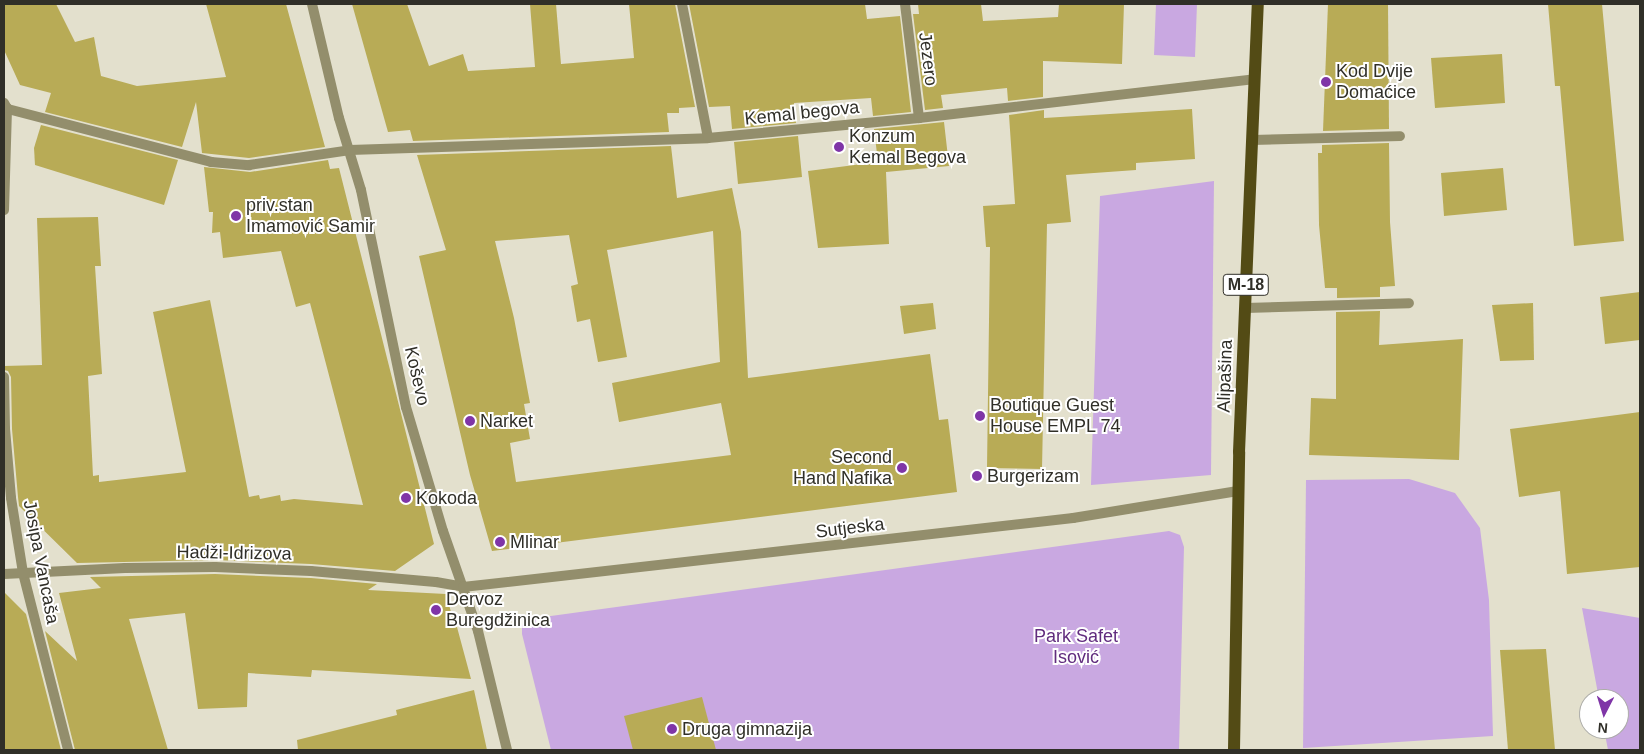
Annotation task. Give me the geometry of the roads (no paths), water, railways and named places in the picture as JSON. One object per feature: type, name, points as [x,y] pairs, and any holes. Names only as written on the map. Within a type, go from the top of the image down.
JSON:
[{"type":"main road","name":"Alipašina","points":[[1234,750],[1238,491],[1258,4]]},
{"type":"street","name":"Koševo","points":[[312,4],[339,118],[361,190],[406,406],[443,531],[478,631],[507,750]]},
{"type":"street","points":[[682,4],[708,138]]},
{"type":"street","name":"Jezero","points":[[905,4],[919,118]]},
{"type":"street","name":"Kemal begova","points":[[5,106],[212,162],[249,165],[350,150],[708,138],[919,118],[1255,79]]},
{"type":"street","points":[[4,210],[5,106]]},
{"type":"street","points":[[1252,140],[1400,136]]},
{"type":"street","points":[[1246,308],[1409,303]]},
{"type":"street","name":"Josipa Vancaša","points":[[4,377],[5,429],[11,498],[22,572],[68,750]]},
{"type":"street","name":"Sutjeska","points":[[464,588],[1073,518],[1238,491]]},
{"type":"street","name":"Hadži-Idrizova","points":[[4,574],[216,567],[311,571],[436,582],[464,588]]},
{"type":"place","name":"Kod Dvije Domaćice","points":[[1326,82]]},
{"type":"place","name":"Konzum Kemal Begova","points":[[839,147]]},
{"type":"place","name":"priv.stan Imamović Samir","points":[[236,216]]},
{"type":"place","name":"Boutique Guest House EMPL 74","points":[[980,416]]},
{"type":"place","name":"Narket","points":[[470,421]]},
{"type":"place","name":"Second Hand Nafika","points":[[902,468]]},
{"type":"place","name":"Burgerizam","points":[[977,476]]},
{"type":"place","name":"Kokoda","points":[[406,498]]},
{"type":"place","name":"Mlinar","points":[[500,542]]},
{"type":"place","name":"Dervoz Buregdžinica","points":[[436,610]]},
{"type":"place","name":"Druga gimnazija","points":[[672,729]]},
{"type":"park label","name":"Park Safet Isović","points":[[1076,648]]}]
